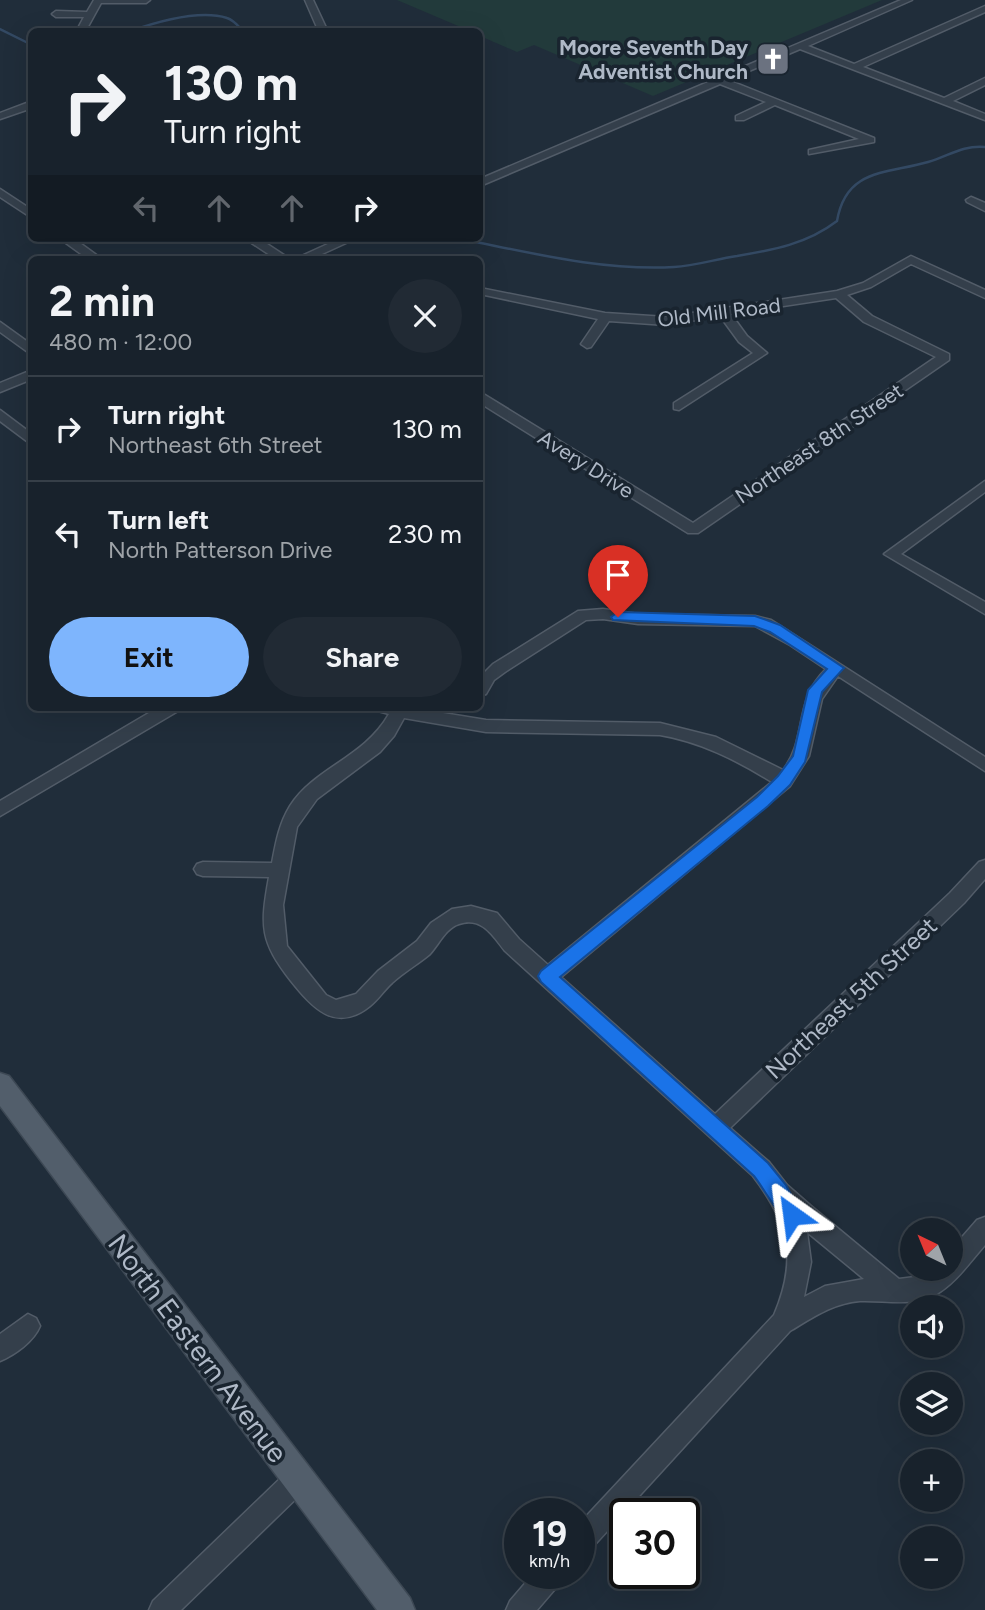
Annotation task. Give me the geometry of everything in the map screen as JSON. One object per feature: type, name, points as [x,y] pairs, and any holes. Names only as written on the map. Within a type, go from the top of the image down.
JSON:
[{"type":"main road","name":"North Eastern Avenue","points":[[0,1085],[398,1610]]},
{"type":"street","points":[[82,28],[99,0],[146,0]]},
{"type":"street","points":[[309,0],[322,28]]},
{"type":"street","points":[[483,182],[908,0]]},
{"type":"street","points":[[855,67],[985,9]]},
{"type":"street","points":[[56,14],[90,15]]},
{"type":"street","points":[[802,47],[985,117]]},
{"type":"street","points":[[722,81],[870,141],[813,152]]},
{"type":"street","points":[[944,102],[985,81]]},
{"type":"street","points":[[740,118],[774,102]]},
{"type":"street","points":[[0,116],[28,105]]},
{"type":"street","points":[[0,192],[28,212]]},
{"type":"street","points":[[971,200],[985,208]]},
{"type":"street","points":[[71,242],[92,256]]},
{"type":"street","points":[[256,242],[279,256]]},
{"type":"street","points":[[327,253],[345,242]]},
{"type":"street","name":"Old Mill Road","points":[[483,292],[606,317],[666,321],[839,294],[867,285],[911,259],[985,294]]},
{"type":"street","name":"Northeast 8th Street","points":[[693,530],[945,357],[868,320],[839,294]]},
{"type":"street","points":[[679,406],[761,353],[743,339],[724,313]]},
{"type":"street","points":[[587,344],[606,317]]},
{"type":"street","points":[[0,326],[28,348]]},
{"type":"street","points":[[0,388],[28,376]]},
{"type":"street","name":"Avery Drive","points":[[483,400],[693,530]]},
{"type":"street","points":[[0,414],[28,437]]},
{"type":"street","points":[[985,485],[891,554],[985,609]]},
{"type":"street","points":[[483,685],[488,676],[574,618],[592,614],[638,620],[755,621],[775,628],[985,765]]},
{"type":"street","points":[[547,976],[763,801],[784,780],[800,758],[815,690],[837,668]]},
{"type":"street","points":[[0,809],[165,711]]},
{"type":"street","points":[[391,711],[380,744],[300,803],[288,827],[274,916],[274,939],[278,949],[319,1002],[327,1007],[344,1008],[363,1000],[385,977],[424,947],[444,922],[471,914],[490,919],[512,945],[761,1170],[779,1192],[792,1215],[800,1256],[800,1276],[782,1323]]},
{"type":"street","points":[[397,711],[477,725],[660,729],[683,733],[718,743],[784,780]]},
{"type":"street","points":[[476,711],[477,725]]},
{"type":"street","name":"Northeast 5th Street","points":[[715,1128],[957,898],[985,867]]},
{"type":"street","points":[[203,869],[281,870]]},
{"type":"street","points":[[779,1192],[895,1290]]},
{"type":"street","points":[[963,1253],[985,1228]]},
{"type":"street","points":[[595,1526],[782,1323],[825,1297],[857,1290],[913,1290],[929,1286],[935,1281]]},
{"type":"street","points":[[0,1349],[28,1326]]},
{"type":"street","points":[[162,1610],[298,1480]]},
{"type":"street","points":[[519,1610],[538,1589]]},
{"type":"green space","points":[[397,0],[882,0],[653,96],[534,45],[517,52],[483,37],[483,28],[463,28]]},
{"type":"waterway","points":[[141,28],[164,21],[203,15],[230,19],[240,28]]},
{"type":"waterway","points":[[0,29],[28,43]]},
{"type":"waterway","points":[[476,242],[591,263],[646,267],[690,265],[802,241],[837,221],[849,191],[870,176],[928,162],[962,149],[985,147]]},
{"type":"place","name":"Moore Seventh Day Adventist Church","points":[[773,59]]},
{"type":"route","points":[[618,617],[638,620],[755,621],[775,628],[837,668],[815,690],[800,758],[784,780],[763,801],[547,976],[761,1170],[779,1192],[792,1215]]}]
